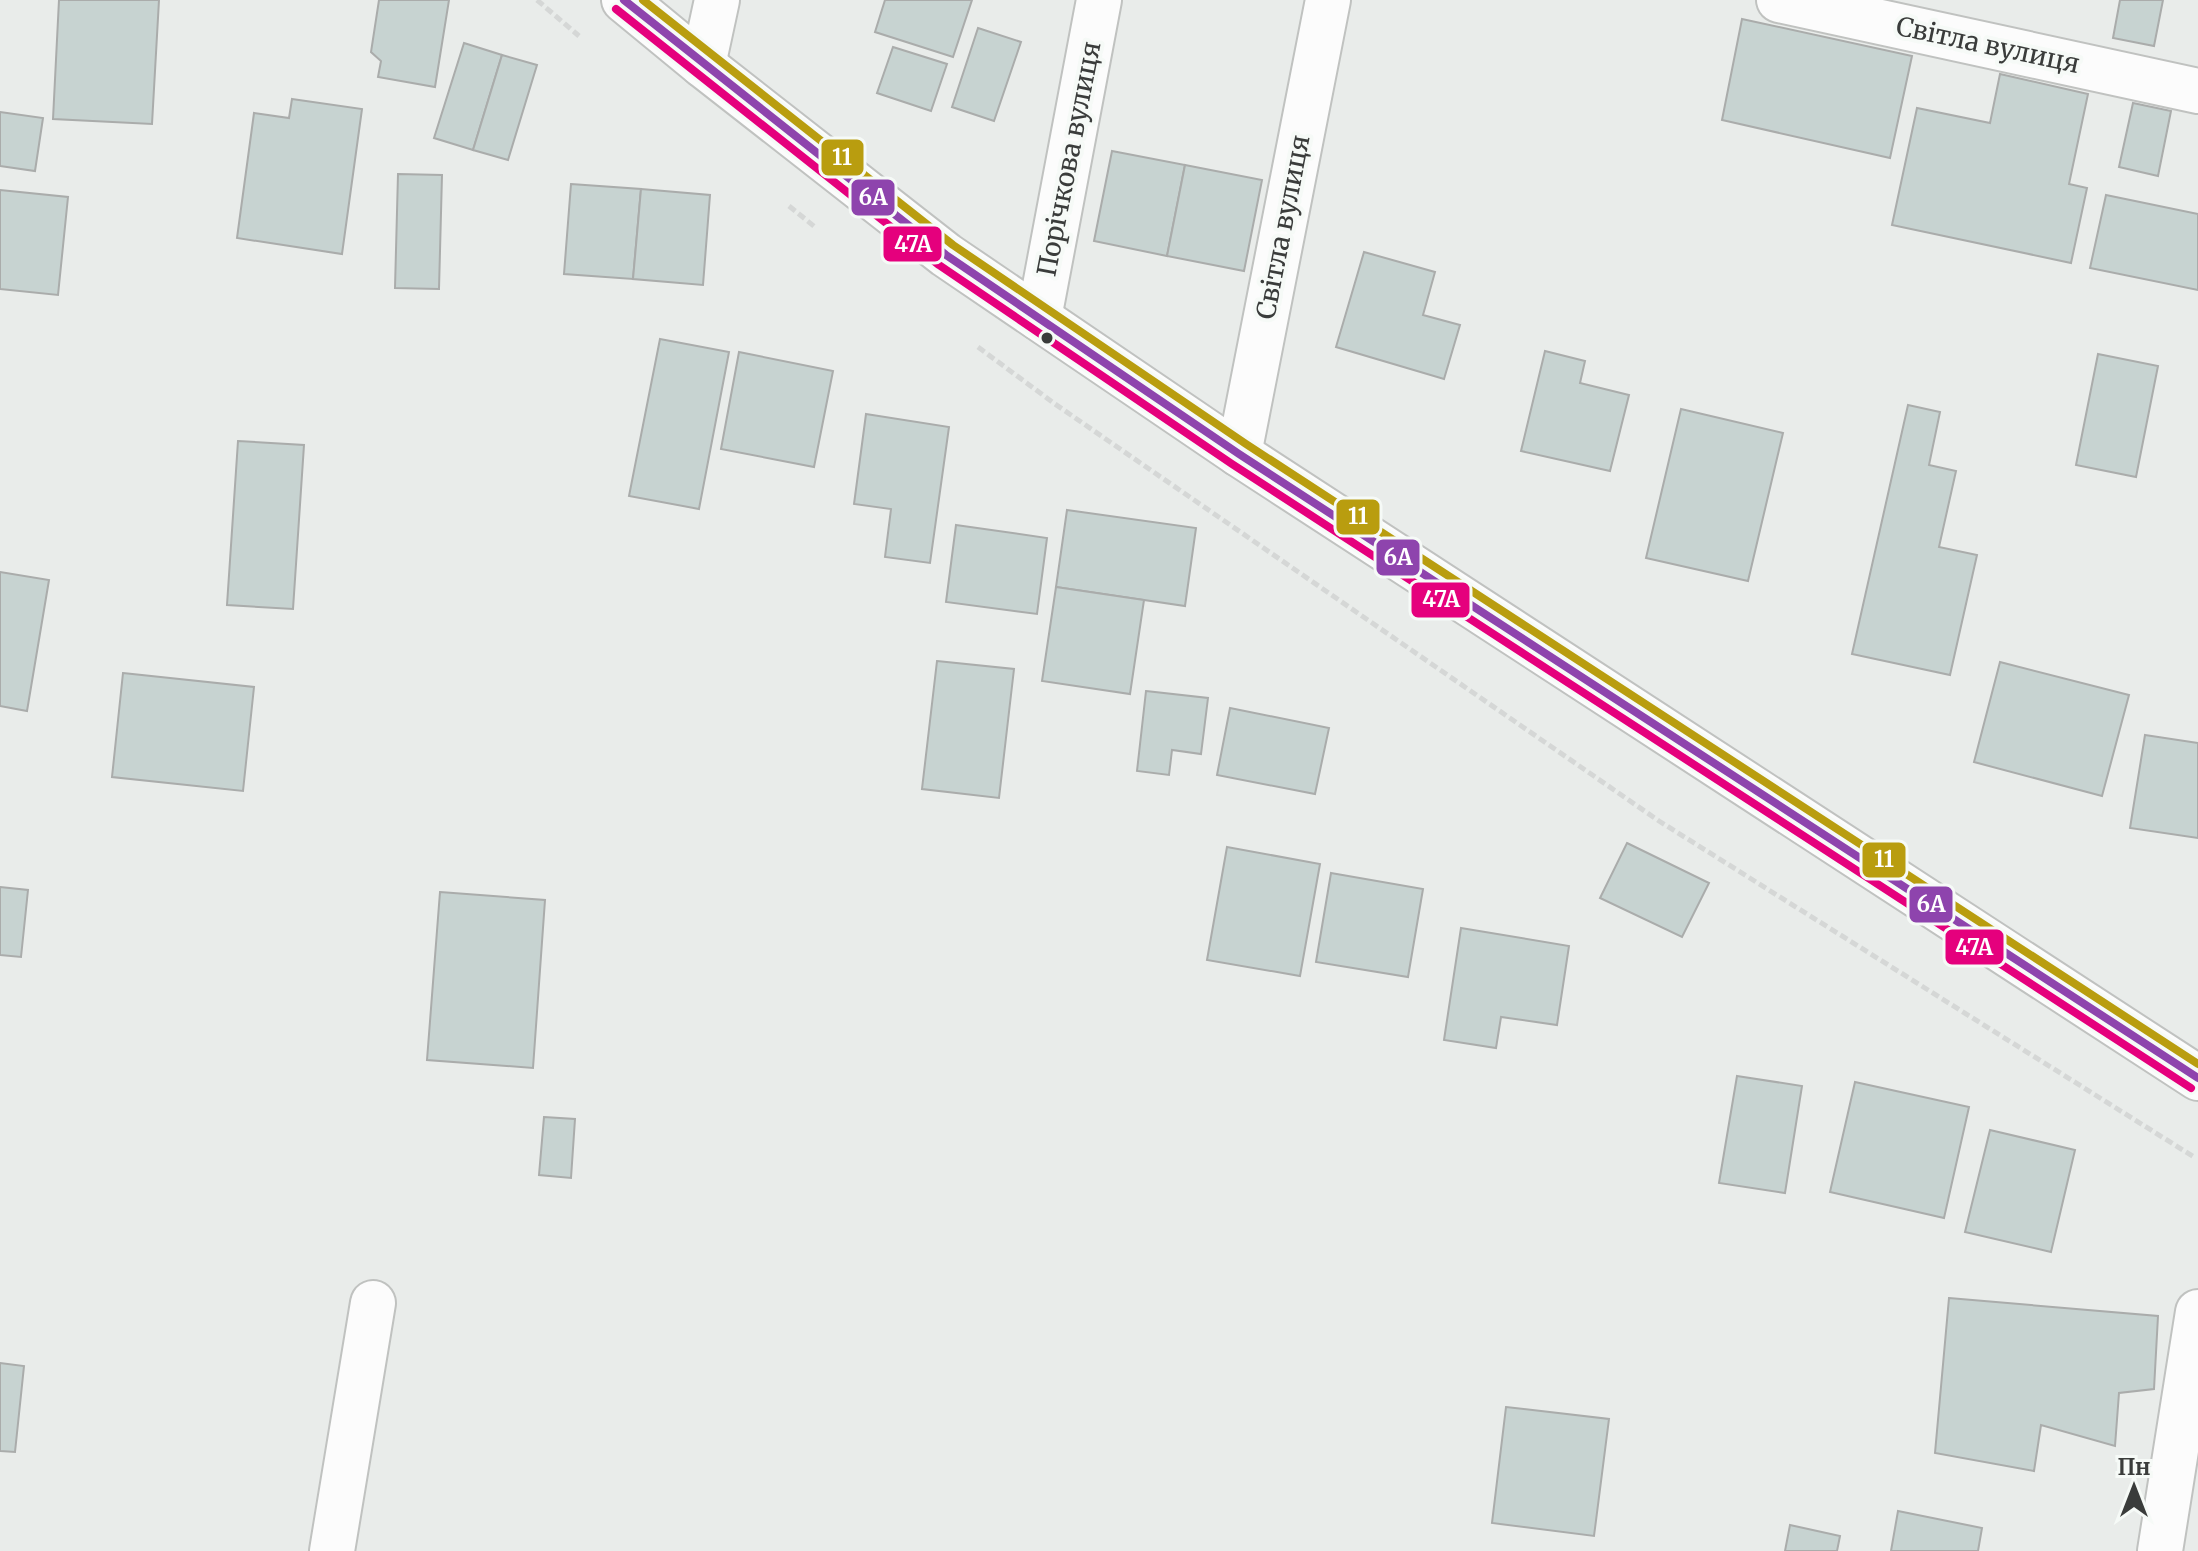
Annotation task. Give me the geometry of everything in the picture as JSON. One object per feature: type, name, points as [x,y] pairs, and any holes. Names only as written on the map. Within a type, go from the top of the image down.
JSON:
[{"type":"main road","points":[[624,0],[946,255],[1239,454],[2198,1078]]},
{"type":"main road","points":[[703,65],[717,0]]},
{"type":"main road","name":"Порічкова вулиця","points":[[1039,318],[1099,0]]},
{"type":"main road","name":"Світла вулиця","points":[[1239,454],[1328,0]]},
{"type":"main road","name":"Світла вулиця","points":[[1779,0],[2198,91]]},
{"type":"main road","points":[[332,1551],[373,1303]]},
{"type":"main road","points":[[2160,1551],[2198,1312]]},
{"type":"path","points":[[1055,404],[1659,821],[2194,1157]]},
{"type":"building","points":[[59,0],[159,0],[152,124],[53,119]]},
{"type":"building","points":[[379,0],[449,0],[435,87],[378,77],[381,61],[371,52]]},
{"type":"building","points":[[885,0],[972,0],[953,57],[875,32]]},
{"type":"building","points":[[2120,0],[2163,0],[2154,46],[2113,38]]},
{"type":"building","points":[[1742,19],[1912,56],[1890,158],[1722,120]]},
{"type":"building","points":[[978,28],[1021,42],[994,121],[952,107]]},
{"type":"building","points":[[464,43],[502,55],[473,150],[434,138]]},
{"type":"building","points":[[893,47],[947,64],[931,111],[877,93]]},
{"type":"building","points":[[502,55],[537,65],[508,160],[473,150]]},
{"type":"building","points":[[2000,74],[2088,94],[2069,184],[2087,188],[2071,263],[1892,225],[1917,108],[1990,123]]},
{"type":"building","points":[[292,99],[362,109],[342,254],[237,238],[254,113],[289,118]]},
{"type":"building","points":[[2133,103],[2171,111],[2158,176],[2119,167]]},
{"type":"building","points":[[0,112],[43,118],[35,171],[0,166]]},
{"type":"building","points":[[1112,151],[1185,165],[1167,256],[1094,241]]},
{"type":"building","points":[[1185,165],[1262,180],[1244,271],[1167,256]]},
{"type":"building","points":[[398,174],[442,175],[439,289],[395,288]]},
{"type":"building","points":[[571,184],[641,189],[633,279],[564,274]]},
{"type":"building","points":[[641,189],[710,195],[703,285],[633,279]]},
{"type":"building","points":[[0,190],[68,197],[58,295],[0,289]]},
{"type":"building","points":[[2106,195],[2198,214],[2198,290],[2090,268]]},
{"type":"building","points":[[1364,252],[1435,272],[1423,315],[1460,325],[1444,379],[1336,347]]},
{"type":"building","points":[[660,339],[729,352],[699,509],[629,496]]},
{"type":"building","points":[[1545,351],[1585,361],[1580,383],[1629,395],[1610,471],[1521,451]]},
{"type":"building","points":[[739,352],[833,371],[814,467],[721,449]]},
{"type":"building","points":[[2098,354],[2158,366],[2136,477],[2076,465]]},
{"type":"building","points":[[1908,405],[1940,412],[1929,465],[1956,471],[1939,547],[1977,555],[1950,675],[1852,654]]},
{"type":"building","points":[[1681,409],[1783,433],[1748,581],[1646,558]]},
{"type":"building","points":[[866,414],[949,427],[930,563],[885,557],[891,509],[854,504]]},
{"type":"building","points":[[238,441],[304,445],[293,609],[227,605]]},
{"type":"building","points":[[1067,510],[1196,528],[1185,606],[1056,587]]},
{"type":"building","points":[[956,525],[1047,538],[1037,614],[946,602]]},
{"type":"building","points":[[0,572],[49,580],[27,711],[0,706]]},
{"type":"building","points":[[1056,587],[1144,600],[1130,694],[1042,681]]},
{"type":"building","points":[[937,661],[1014,669],[999,798],[922,789]]},
{"type":"building","points":[[2000,662],[2129,695],[2102,796],[1974,762]]},
{"type":"building","points":[[123,673],[254,687],[243,791],[112,777]]},
{"type":"building","points":[[1146,691],[1208,698],[1201,754],[1172,750],[1169,775],[1137,771]]},
{"type":"building","points":[[1230,708],[1329,728],[1315,794],[1217,775]]},
{"type":"building","points":[[2145,735],[2198,743],[2198,838],[2130,828]]},
{"type":"building","points":[[1627,843],[1709,883],[1682,937],[1600,898]]},
{"type":"building","points":[[1227,847],[1320,864],[1300,976],[1207,960]]},
{"type":"building","points":[[1331,873],[1423,889],[1408,977],[1316,962]]},
{"type":"building","points":[[0,887],[28,890],[21,957],[0,955]]},
{"type":"building","points":[[440,892],[545,900],[533,1068],[427,1060]]},
{"type":"building","points":[[1461,928],[1569,946],[1557,1025],[1501,1017],[1496,1048],[1444,1040]]},
{"type":"building","points":[[1737,1076],[1802,1086],[1785,1193],[1719,1183]]},
{"type":"building","points":[[1855,1082],[1969,1107],[1944,1218],[1830,1192]]},
{"type":"building","points":[[544,1117],[575,1119],[571,1178],[539,1175]]},
{"type":"building","points":[[1990,1130],[2075,1150],[2051,1252],[1965,1232]]},
{"type":"building","points":[[1949,1298],[2158,1316],[2154,1389],[2119,1393],[2115,1446],[2041,1425],[2034,1471],[1935,1453]]},
{"type":"building","points":[[0,1363],[24,1366],[15,1452],[0,1451]]},
{"type":"building","points":[[1506,1407],[1609,1419],[1594,1536],[1492,1523]]},
{"type":"building","points":[[1898,1511],[1982,1528],[1978,1551],[1891,1551]]},
{"type":"building","points":[[1790,1525],[1840,1536],[1837,1551],[1785,1551]]},
{"type":"transit line","name":"6А","points":[[624,0],[946,255],[1239,454],[2198,1078]]},
{"type":"transit line","name":"11","points":[[643,0],[953,245],[1246,444],[2198,1064]]},
{"type":"transit line","name":"47А","points":[[616,9],[939,265],[1232,464],[2191,1088]]}]
